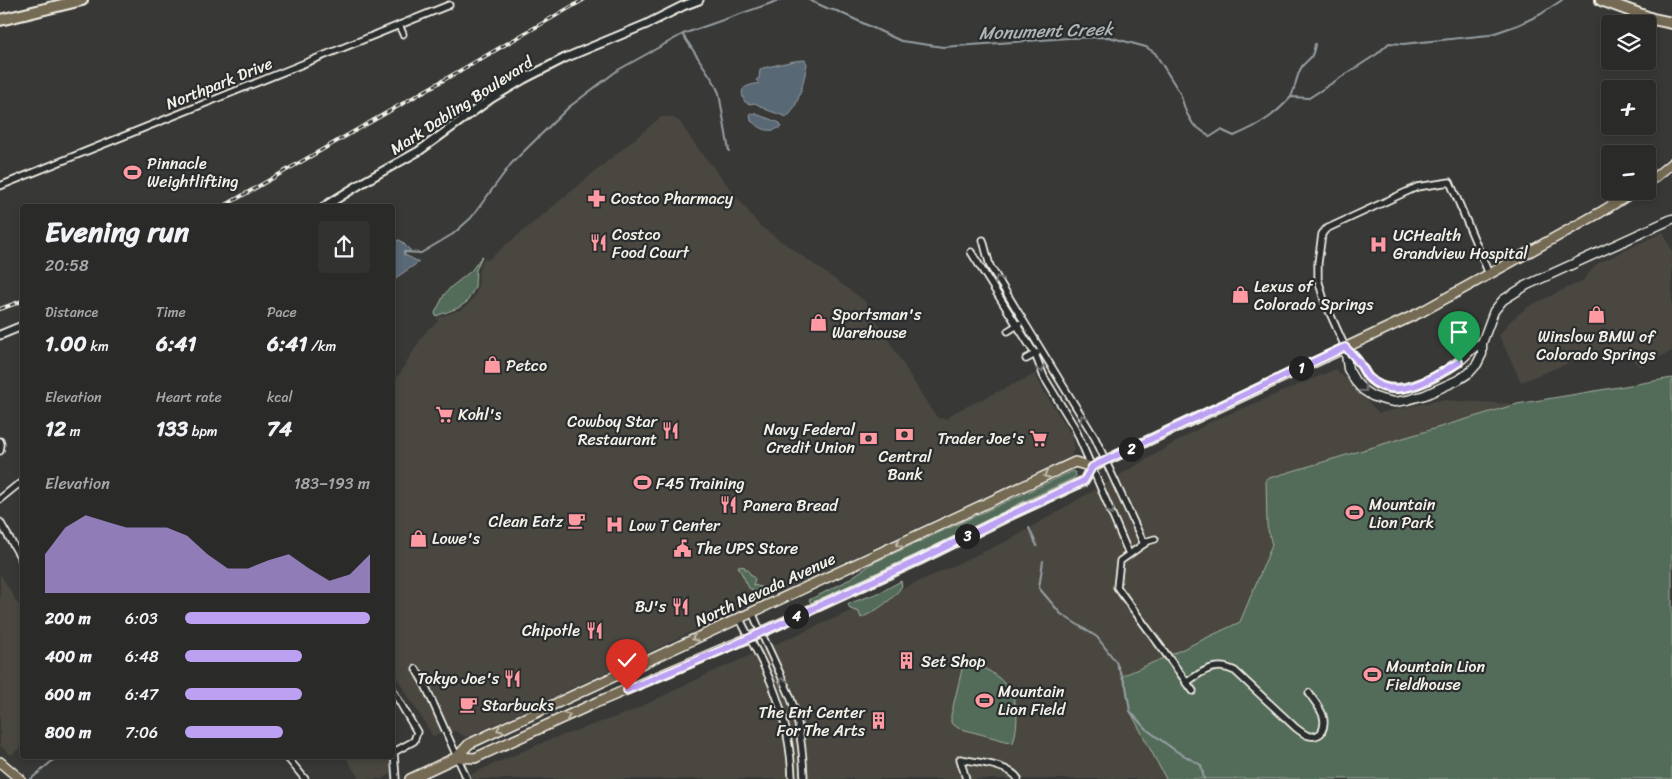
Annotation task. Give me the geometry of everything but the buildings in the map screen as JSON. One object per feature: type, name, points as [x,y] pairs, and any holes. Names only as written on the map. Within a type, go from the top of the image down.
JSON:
[{"type":"highway","points":[[0,22],[82,0]]},
{"type":"highway","points":[[1601,0],[1653,18],[1672,22]]},
{"type":"main road","points":[[1656,176],[1672,163]]},
{"type":"main road","name":"North Nevada Avenue","points":[[410,779],[458,758],[475,758],[593,704],[749,638],[919,560],[1084,481],[1092,467],[1421,312],[1619,200]]},
{"type":"main road","points":[[1345,347],[1348,369],[1358,385],[1372,396],[1395,402],[1425,395],[1458,380],[1468,373],[1482,354],[1482,343],[1494,312],[1503,300],[1527,285],[1672,219]]},
{"type":"main road","points":[[1345,347],[1367,376],[1378,385],[1397,389],[1430,380],[1459,362],[1474,346],[1482,343]]},
{"type":"main road","name":"North Nevada Avenue","points":[[458,758],[469,744],[1075,462],[1092,467]]},
{"type":"main road","points":[[2,764],[20,779]]},
{"type":"street","name":"Mark Dabling Boulevard","points":[[328,204],[419,151],[492,98],[524,79],[565,58],[699,0]]},
{"type":"street","name":"Northpark Drive","points":[[0,186],[449,5]]},
{"type":"street","points":[[400,25],[403,34]]},
{"type":"street","points":[[1345,347],[1324,300],[1318,279],[1322,234],[1326,229],[1417,187],[1450,182],[1489,274]]},
{"type":"street","points":[[983,240],[990,266],[1095,438],[1144,544]]},
{"type":"street","points":[[970,252],[1035,354],[1044,376],[1074,428],[1130,554]]},
{"type":"street","points":[[1008,331],[1024,321]]},
{"type":"street","points":[[0,335],[20,327]]},
{"type":"street","points":[[1026,359],[1042,350]]},
{"type":"street","points":[[0,441],[0,451]]},
{"type":"street","points":[[0,498],[20,484]]},
{"type":"street","points":[[0,522],[20,557]]},
{"type":"street","points":[[1155,539],[1144,544],[1120,561],[1117,586],[1193,691]]},
{"type":"street","points":[[752,612],[790,697],[796,716],[801,739],[804,779]]},
{"type":"street","points":[[739,617],[774,690],[789,744],[792,779]]},
{"type":"street","points":[[1186,683],[1211,667],[1230,668],[1296,728],[1313,737],[1321,733],[1325,725],[1325,719],[1309,693]]},
{"type":"street","points":[[416,670],[425,685],[468,779]]},
{"type":"street","points":[[395,694],[417,732],[414,741],[395,751]]},
{"type":"street","points":[[288,759],[305,779]]},
{"type":"street","points":[[395,759],[396,779]]},
{"type":"street","points":[[966,779],[960,759],[1008,770],[1016,775],[1018,779]]},
{"type":"shaded area","points":[[661,117],[671,117],[679,121],[693,142],[760,226],[864,300],[938,418],[947,419],[955,412],[1035,374],[1073,437],[1074,449],[1071,456],[1067,459],[721,617],[470,736],[465,737],[455,731],[433,736],[395,675],[395,381],[422,337],[428,329],[438,322],[437,318],[463,309],[470,303],[478,286],[479,270],[483,259],[488,260]]},
{"type":"shaded area","name":"Winslow BMW of Colorado Springs","points":[[1663,232],[1672,251],[1672,351],[1640,367],[1626,354],[1610,359],[1604,349],[1521,382],[1499,336],[1510,321],[1529,306],[1582,281],[1597,264]]},
{"type":"shaded area","points":[[1336,369],[1379,413],[1440,400],[1517,404],[1603,543],[1672,779],[460,779],[546,741],[630,712],[710,673],[1011,539],[1210,422]]},
{"type":"shaded area","points":[[0,574],[20,607],[20,748],[11,755],[0,746]]},
{"type":"shaded area","points":[[347,759],[389,759],[391,774],[382,779],[359,779]]},
{"type":"green space","points":[[482,256],[476,270],[475,287],[467,302],[458,308],[436,316],[435,313],[444,295],[471,271]]},
{"type":"green space","points":[[1672,378],[1672,779],[1166,779],[1130,711],[1126,686],[1122,676],[1240,622],[1272,545],[1267,526],[1266,479],[1517,404]]},
{"type":"green space","points":[[1073,471],[1076,476],[1074,478],[1016,505],[993,519],[811,603],[809,600],[843,583],[873,563]]},
{"type":"green space","points":[[738,566],[745,567],[748,570],[755,579],[753,585],[761,587],[761,590],[756,592],[749,588]]},
{"type":"green space","points":[[901,581],[902,586],[894,596],[884,605],[867,615],[861,618],[859,612],[850,609],[848,604],[881,592]]},
{"type":"green space","name":"Mountain Lion Field","points":[[964,661],[991,672],[1009,690],[1017,713],[1013,743],[958,728],[951,723],[951,715]]},
{"type":"water","points":[[805,60],[807,64],[800,92],[795,107],[787,117],[767,110],[755,103],[745,102],[743,90],[748,86],[759,83],[756,80],[759,78],[760,70]]},
{"type":"water","points":[[750,113],[780,123],[781,127],[772,130],[762,128],[751,121]]},
{"type":"water","points":[[400,240],[411,251],[403,254],[419,262],[397,277],[395,280],[395,241]]},
{"type":"waterway","name":"Monument Creek","points":[[404,252],[421,253],[453,234],[471,218],[511,164],[569,107],[618,70],[683,34],[780,0]]},
{"type":"waterway","name":"Monument Creek","points":[[809,0],[901,41],[943,47],[1109,37],[1146,47],[1155,53],[1180,93],[1186,112],[1193,124],[1210,137],[1221,130],[1234,136],[1265,120],[1291,97],[1309,98],[1377,54],[1389,43],[1403,44],[1489,35],[1518,25],[1541,14],[1562,0]]},
{"type":"waterway","points":[[683,35],[714,82],[719,93],[729,151]]},
{"type":"waterway","points":[[1291,97],[1300,70],[1311,58],[1315,44]]},
{"type":"waterway","points":[[1029,528],[1037,546]]},
{"type":"waterway","points":[[1043,561],[1039,588],[1061,614],[1097,637],[1116,662],[1126,686],[1130,711],[1146,729],[1176,751],[1201,765],[1204,779]]},
{"type":"waterway","name":"Monument Creek","points":[[31,779],[54,759]]},
{"type":"railway","points":[[227,204],[583,0]]},
{"type":"railway","points":[[0,309],[20,302]]},
{"type":"place","name":"Pinnacle Weightlifting","points":[[133,172]]},
{"type":"place","name":"Costco Pharmacy","points":[[597,198]]},
{"type":"place","name":"Costco Food Court","points":[[598,243]]},
{"type":"place","name":"UCHealth Grandview Hospital","points":[[1379,244]]},
{"type":"place","name":"Lexus of Colorado Springs","points":[[1240,295]]},
{"type":"place","name":"Winslow BMW of Colorado Springs","points":[[1596,314]]},
{"type":"place","name":"Sportsman's Warehouse","points":[[818,323]]},
{"type":"place","name":"Petco","points":[[492,365]]},
{"type":"place","name":"Kohl's","points":[[444,414]]},
{"type":"place","name":"Cowboy Star Restaurant","points":[[671,430]]},
{"type":"place","name":"Central Bank","points":[[905,434]]},
{"type":"place","name":"Navy Federal Credit Union","points":[[869,438]]},
{"type":"place","name":"Trader Joe's","points":[[1038,438]]},
{"type":"place","name":"F45 Training","points":[[642,483]]},
{"type":"place","name":"Panera Bread","points":[[729,505]]},
{"type":"place","name":"Mountain Lion Park","points":[[1355,513]]},
{"type":"place","name":"Clean Eatz","points":[[577,521]]},
{"type":"place","name":"Low T Center","points":[[615,525]]},
{"type":"place","name":"Lowe's","points":[[418,538]]},
{"type":"place","name":"The UPS Store","points":[[682,548]]},
{"type":"place","name":"BJ's","points":[[680,606]]},
{"type":"place","name":"Chipotle","points":[[594,630]]},
{"type":"place","name":"Set Shop","points":[[907,661]]},
{"type":"place","name":"Mountain Lion Fieldhouse","points":[[1372,675]]},
{"type":"place","name":"Tokyo Joe's","points":[[513,678]]},
{"type":"place","name":"Mountain Lion Field","points":[[984,700]]},
{"type":"place","name":"Starbucks","points":[[468,705]]},
{"type":"place","name":"The Ent Center For The Arts","points":[[879,721]]},
{"type":"route","points":[[627,690],[734,645],[919,560],[1084,481],[1092,467],[1345,347],[1367,376],[1378,385],[1386,388],[1397,389],[1430,380],[1459,362]]}]
